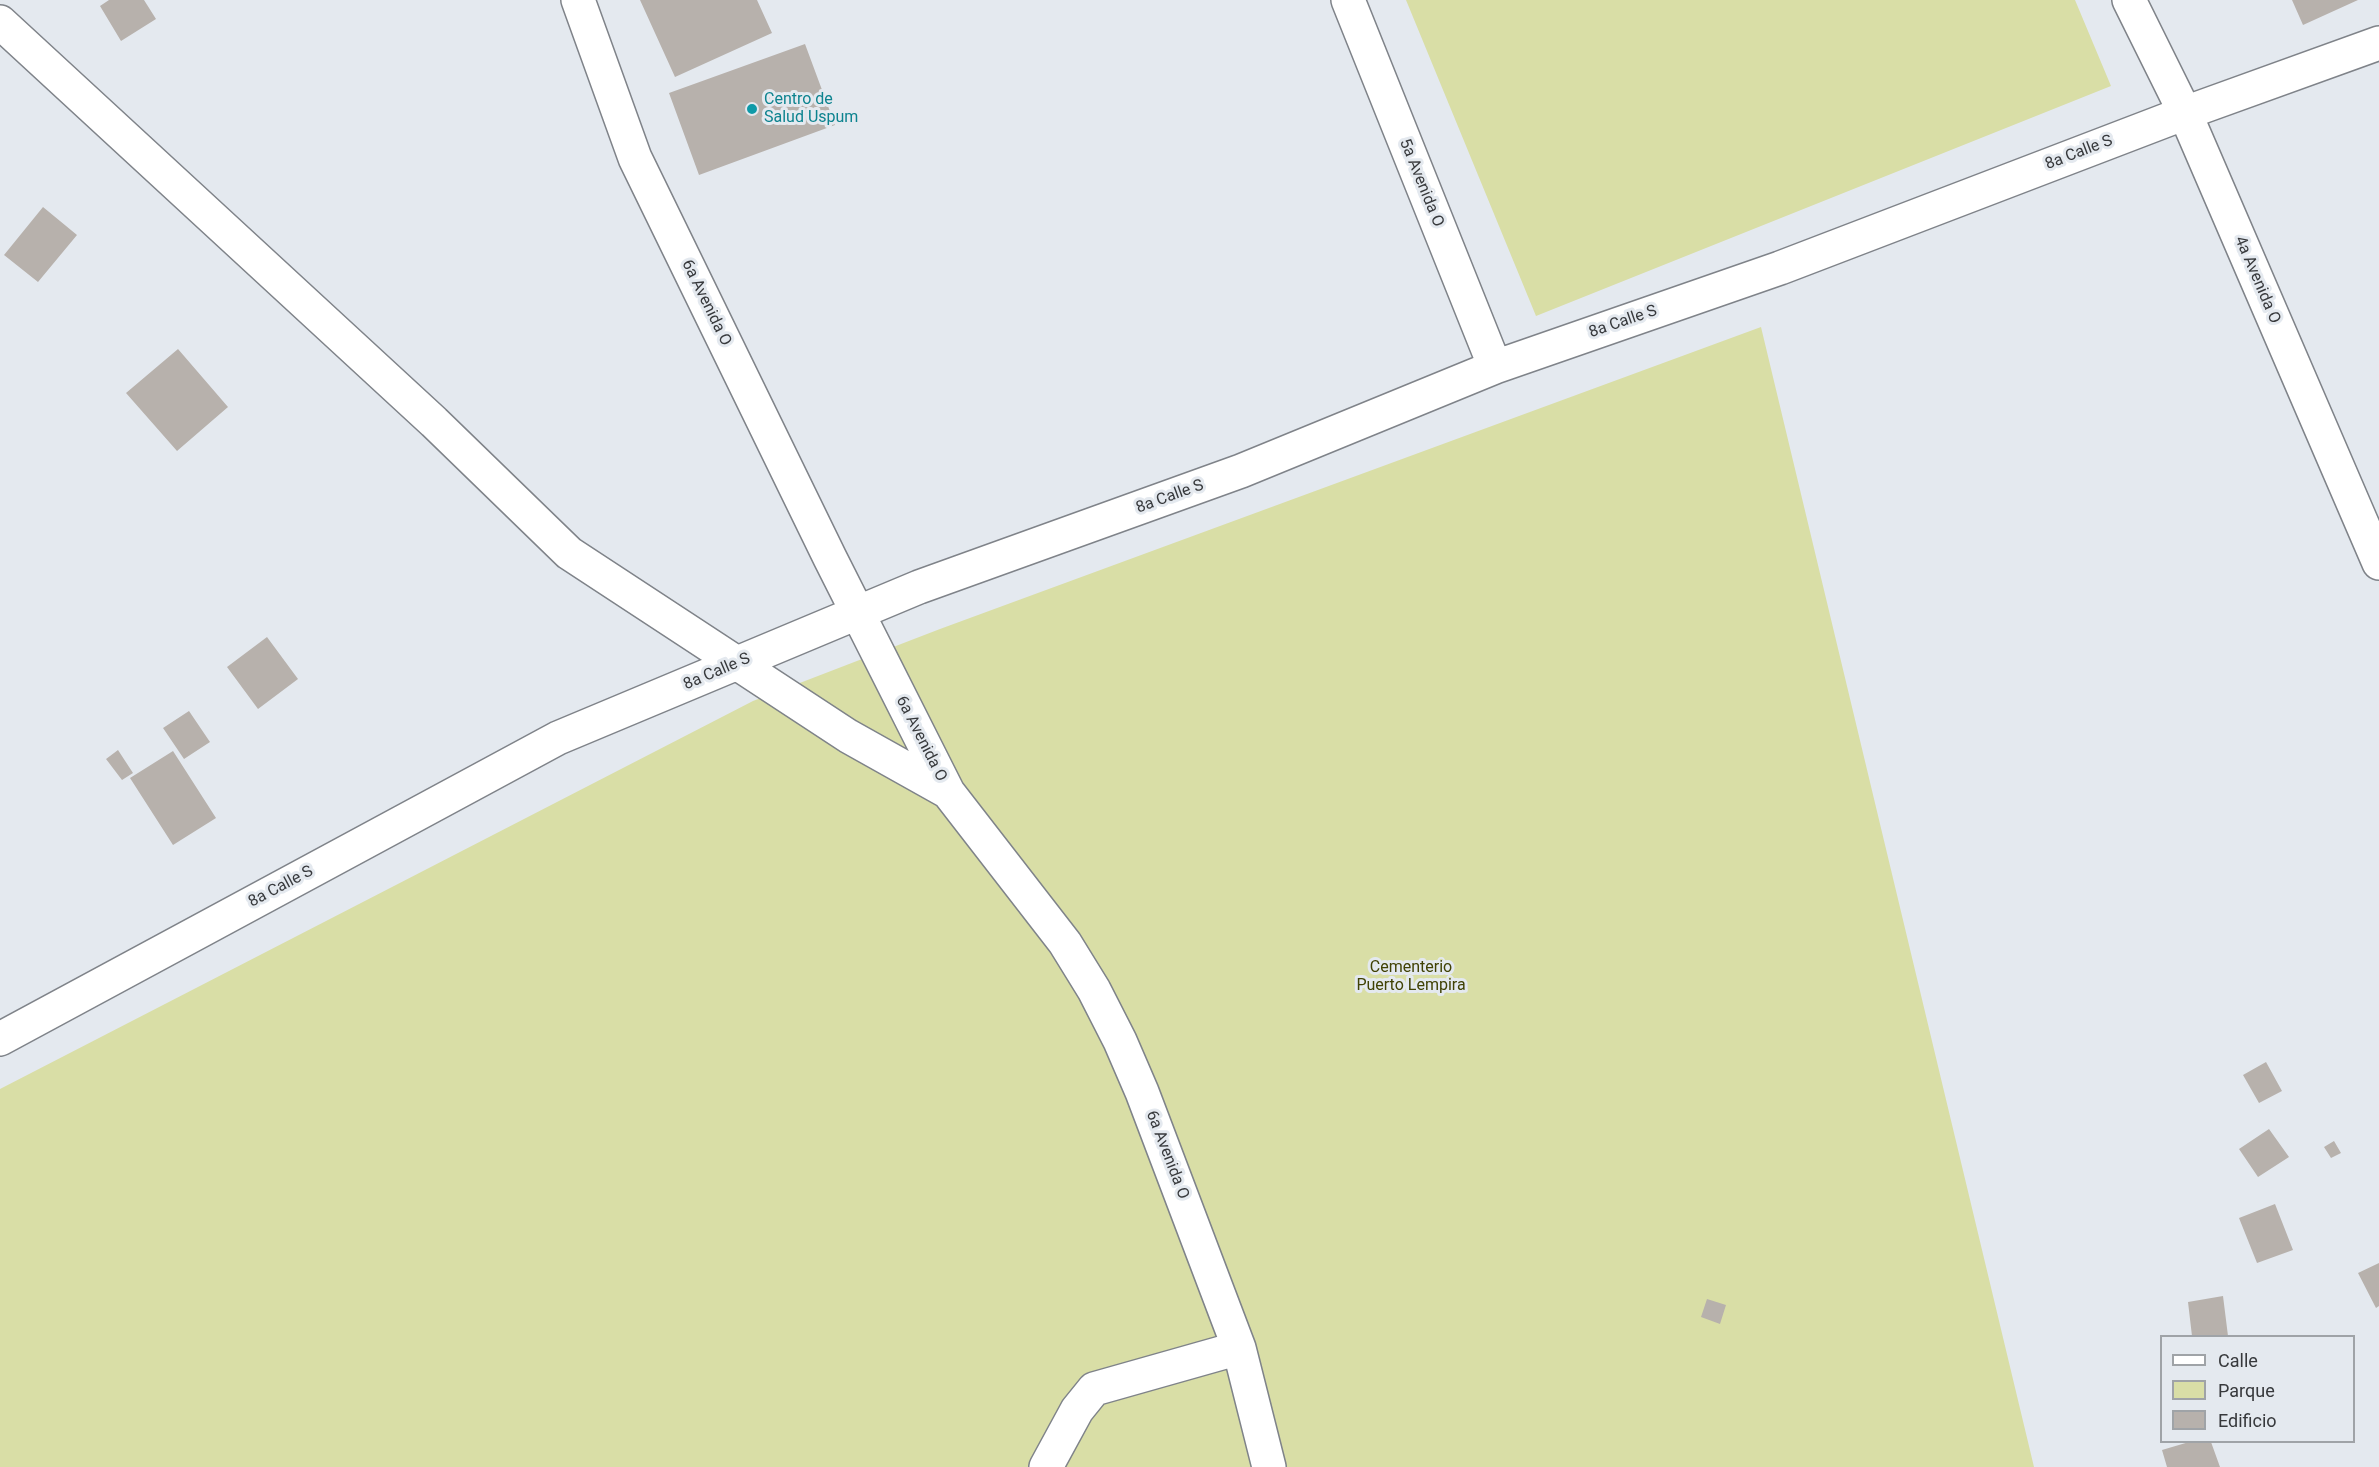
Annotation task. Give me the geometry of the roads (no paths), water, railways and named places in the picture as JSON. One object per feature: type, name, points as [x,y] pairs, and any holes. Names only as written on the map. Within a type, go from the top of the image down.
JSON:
[{"type":"street","name":"6a Avenida O","points":[[578,0],[635,158],[948,792],[1065,944],[1094,990],[1142,1092],[1239,1348],[1269,1467]]},
{"type":"street","name":"5a Avenida O","points":[[1348,0],[1495,367]]},
{"type":"street","name":"4a Avenida O","points":[[2129,0],[2185,113],[2379,563]]},
{"type":"street","points":[[0,22],[434,422],[569,553],[878,755],[948,792]]},
{"type":"street","name":"8a Calle S","points":[[0,1039],[558,738],[919,587],[1241,471],[1495,367],[1780,268],[2185,113],[2379,43]]},
{"type":"street","points":[[1046,1467],[1077,1410],[1094,1389],[1239,1348]]},
{"type":"place","name":"Centro de Salud Uspum","points":[[752,109]]},
{"type":"park label","name":"Cementerio Puerto Lempira","points":[[1411,977]]}]
